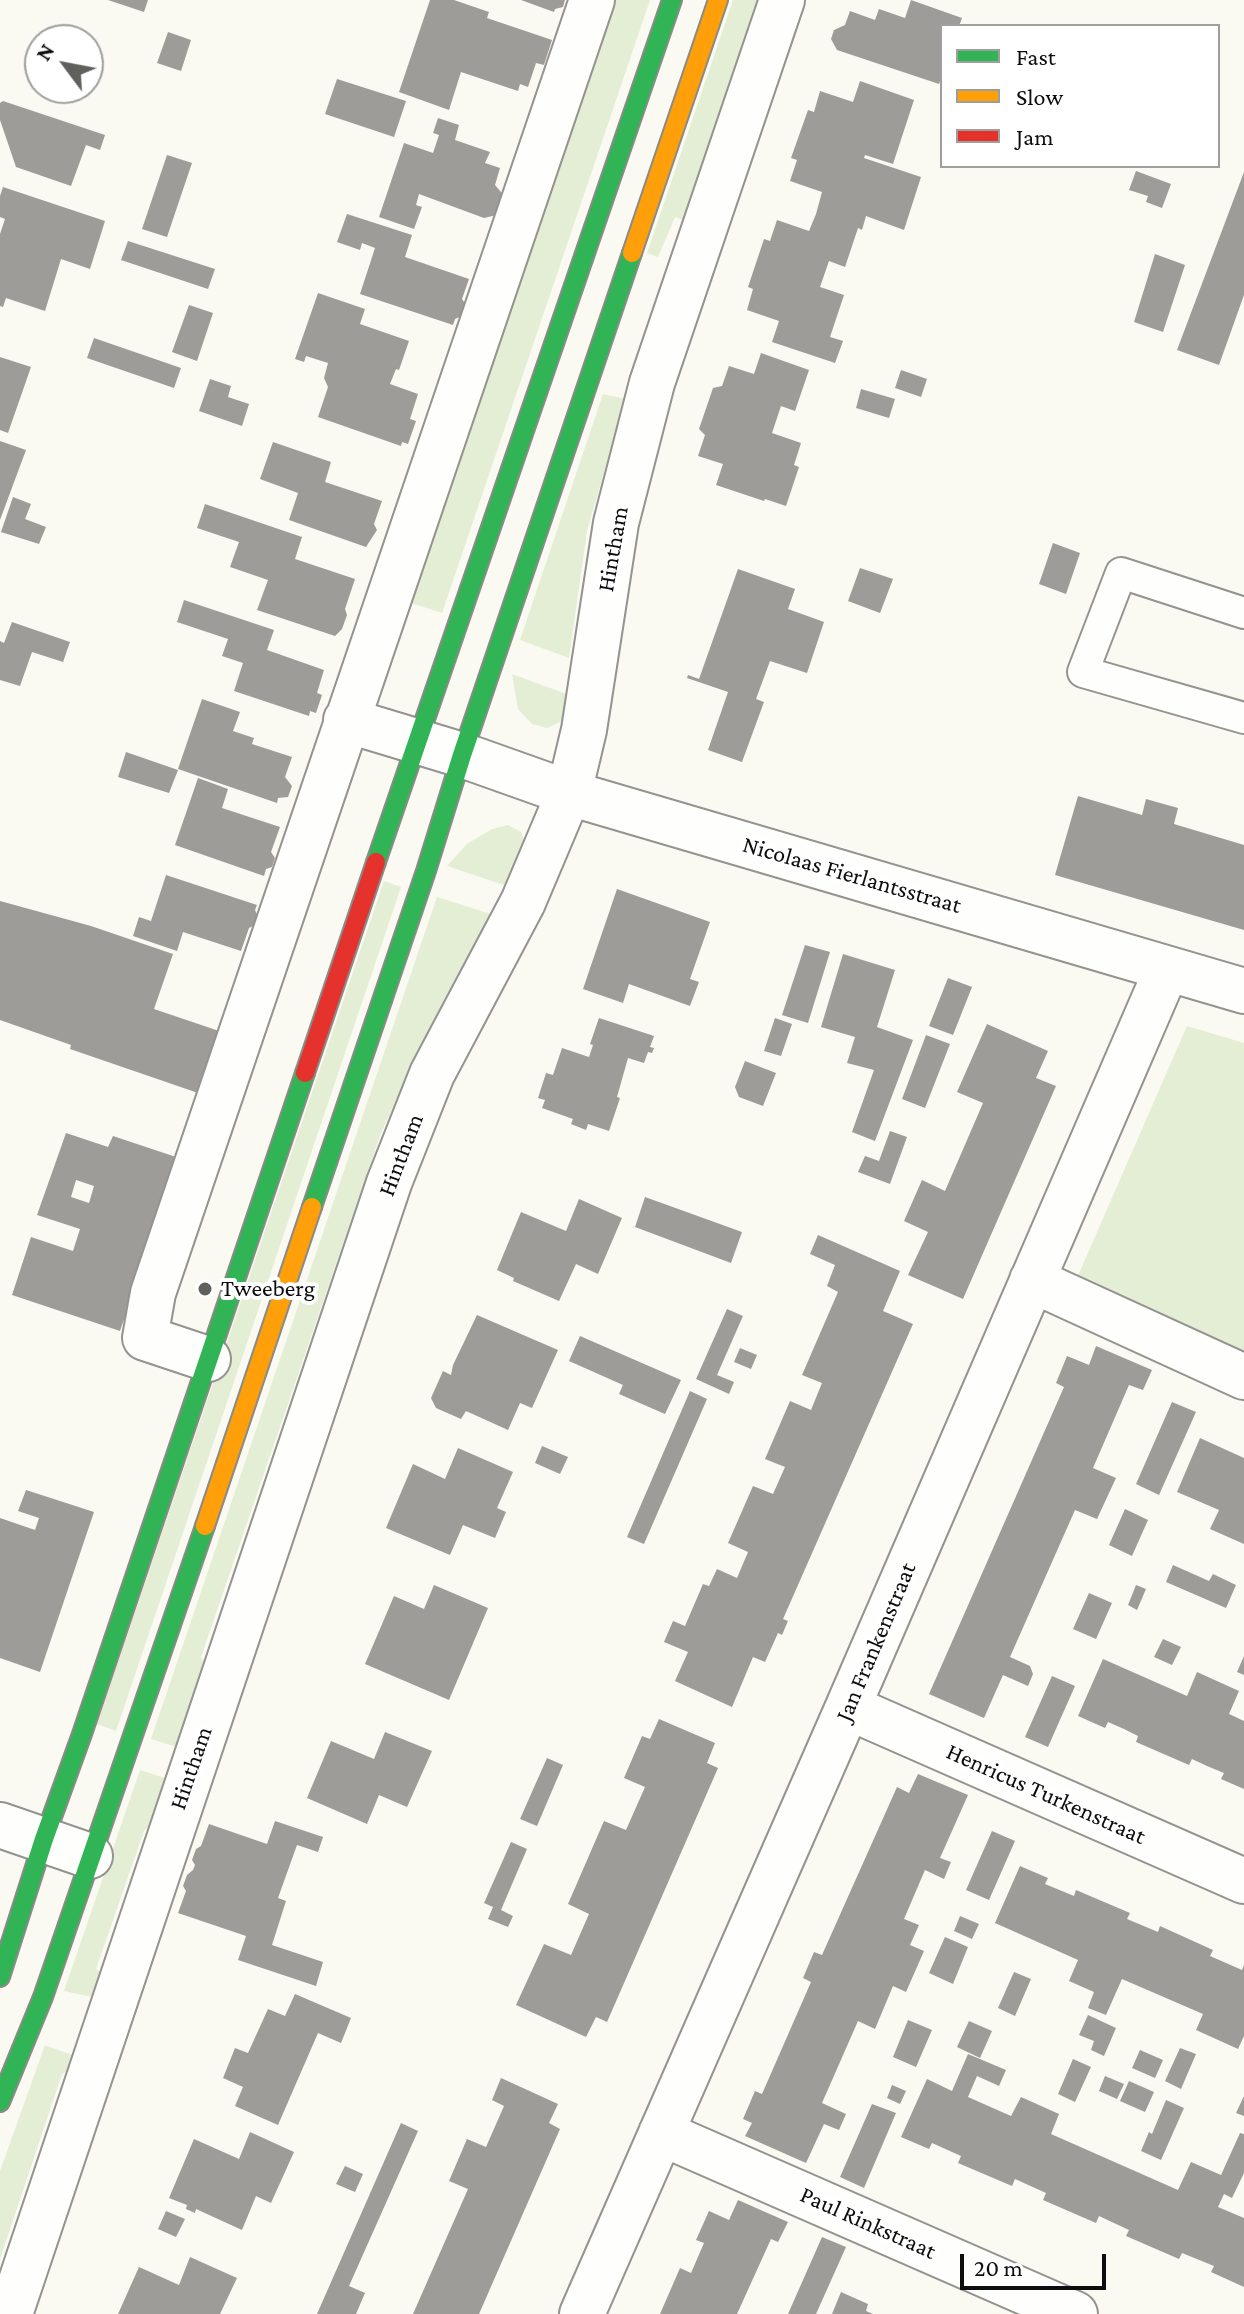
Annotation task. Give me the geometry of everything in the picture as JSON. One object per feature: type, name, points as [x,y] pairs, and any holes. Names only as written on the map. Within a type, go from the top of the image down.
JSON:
[{"type":"street","points":[[208,1359],[145,1338],[153,1293],[592,0]]},
{"type":"street","points":[[0,1977],[416,742],[672,0]]},
{"type":"street","points":[[0,2102],[43,1997],[129,1750],[718,0]]},
{"type":"street","name":"Hintham","points":[[10,2314],[389,1183],[432,1074],[523,902],[569,793],[584,730],[616,523],[648,397],[782,0]]},
{"type":"street","points":[[346,720],[462,755]]},
{"type":"street","name":"Nicolaas Fierlantsstraat","points":[[462,755],[569,793],[1244,991]]},
{"type":"street","name":"Jan Frankenstraat","points":[[582,2314],[1167,969]]},
{"type":"street","points":[[1032,1280],[1244,1377]]},
{"type":"street","name":"Henricus Turkenstraat","points":[[848,1707],[1244,1881]]},
{"type":"street","points":[[0,1825],[90,1856]]},
{"type":"street","name":"Paul Rinkstraat","points":[[661,2133],[1075,2314]]},
{"type":"lane","points":[[1244,613],[1121,573],[1083,672],[1244,718]]},
{"type":"green space","points":[[616,0],[650,0],[442,613],[408,602]]},
{"type":"green space","points":[[733,0],[759,0],[688,221],[675,217],[658,257],[647,253]]},
{"type":"green space","points":[[603,394],[625,399],[587,531],[569,658],[520,640]]},
{"type":"green space","points":[[512,674],[572,696],[570,712],[560,722],[547,728],[532,724],[518,709]]},
{"type":"green space","points":[[508,825],[521,832],[526,845],[510,887],[447,866],[467,844],[492,829]]},
{"type":"green space","points":[[384,881],[401,887],[116,1731],[97,1724]]},
{"type":"green space","points":[[437,897],[497,916],[417,1055],[381,1133],[201,1657],[208,1668],[180,1748],[151,1739]]},
{"type":"green space","points":[[1187,1026],[1244,1043],[1244,1371],[1070,1294]]},
{"type":"green space","points":[[140,1770],[171,1780],[158,1816],[144,1831],[96,1969],[103,1974],[103,1986],[92,1997],[64,1991]]},
{"type":"green space","points":[[45,2045],[77,2057],[74,2068],[62,2074],[0,2259],[0,2171]]},
{"type":"building","points":[[108,0],[148,0],[144,12]]},
{"type":"building","points":[[430,0],[454,0],[489,12],[487,18],[552,40],[544,65],[536,63],[528,87],[520,84],[518,91],[461,72],[449,110],[399,92]]},
{"type":"building","points":[[521,0],[565,0],[563,7],[554,12]]},
{"type":"building","points":[[911,0],[962,18],[960,24],[940,24],[939,84],[837,50],[831,39],[834,30],[845,25],[850,11],[875,20],[879,9],[905,18]]},
{"type":"building","points":[[168,32],[191,40],[181,71],[157,63]]},
{"type":"building","points":[[337,79],[406,101],[394,137],[325,114]]},
{"type":"building","points":[[860,81],[914,100],[893,164],[865,155],[864,158],[921,177],[904,230],[866,216],[862,230],[858,228],[845,267],[829,261],[820,287],[844,295],[830,337],[843,341],[835,363],[772,342],[779,321],[747,310],[753,289],[748,287],[764,239],[770,241],[777,220],[809,231],[816,214],[822,192],[790,181],[797,160],[791,158],[808,110],[814,112],[820,91],[853,102]]},
{"type":"building","points":[[3,101],[105,135],[100,150],[86,145],[71,186],[16,167],[0,120],[0,103]]},
{"type":"building","points":[[438,118],[459,125],[455,140],[490,152],[485,163],[500,168],[495,185],[506,198],[501,214],[484,218],[419,194],[416,205],[422,207],[414,229],[379,217],[404,143],[433,153],[439,135],[433,133]]},
{"type":"building","points":[[167,155],[192,163],[167,237],[142,229]]},
{"type":"building","points":[[1136,171],[1171,184],[1162,208],[1146,202],[1148,196],[1129,190]]},
{"type":"building","points":[[1244,172],[1244,295],[1219,365],[1177,350]]},
{"type":"building","points":[[3,187],[105,221],[90,269],[61,259],[45,311],[6,298],[3,307],[0,306],[0,234],[5,219],[0,217]]},
{"type":"building","points":[[347,214],[412,235],[405,257],[469,279],[462,299],[466,305],[462,316],[455,319],[453,325],[360,294],[375,248],[362,243],[360,250],[337,242]]},
{"type":"building","points":[[128,241],[215,269],[208,289],[121,260]]},
{"type":"building","points":[[1155,254],[1185,265],[1163,332],[1134,322]]},
{"type":"building","points":[[318,293],[365,309],[360,324],[409,341],[399,370],[396,369],[390,384],[418,394],[410,419],[416,421],[408,444],[402,442],[401,446],[318,417],[328,387],[324,378],[328,363],[306,356],[304,362],[295,359]]},
{"type":"building","points":[[189,305],[213,313],[197,361],[172,352]]},
{"type":"building","points":[[94,338],[181,368],[174,388],[87,358]]},
{"type":"building","points":[[761,353],[809,370],[795,411],[781,406],[772,433],[801,443],[794,465],[799,467],[786,506],[716,485],[723,464],[698,456],[705,435],[699,429],[713,388],[722,386],[729,366],[754,374]]},
{"type":"building","points":[[0,357],[31,367],[8,433],[0,430]]},
{"type":"building","points":[[901,370],[927,379],[921,397],[895,388]]},
{"type":"building","points":[[210,379],[231,386],[228,397],[249,404],[242,426],[199,411]]},
{"type":"building","points":[[861,389],[895,399],[889,418],[856,408]]},
{"type":"building","points":[[0,441],[26,450],[0,520]]},
{"type":"building","points":[[273,442],[331,462],[325,482],[382,501],[374,524],[377,530],[366,547],[289,520],[298,493],[260,479]]},
{"type":"building","points":[[13,497],[31,504],[25,519],[46,527],[39,544],[1,532]]},
{"type":"building","points":[[205,504],[302,537],[295,559],[355,579],[342,629],[335,636],[257,610],[268,580],[230,567],[239,542],[197,528]]},
{"type":"building","points":[[1053,543],[1080,553],[1066,594],[1039,584]]},
{"type":"building","points":[[860,568],[893,579],[880,613],[848,601]]},
{"type":"building","points":[[738,569],[795,589],[788,609],[824,622],[807,673],[770,661],[756,699],[764,702],[742,762],[708,750],[728,692],[687,678],[688,675],[699,679]]},
{"type":"building","points":[[184,600],[274,630],[267,650],[324,670],[317,693],[322,695],[316,713],[310,711],[309,716],[234,691],[243,663],[222,656],[228,639],[177,622]]},
{"type":"building","points":[[12,622],[70,642],[63,662],[32,652],[20,686],[0,680],[0,641],[4,643]]},
{"type":"building","points":[[202,699],[240,712],[233,731],[254,738],[252,744],[292,757],[285,777],[292,786],[288,797],[278,798],[277,803],[178,769]]},
{"type":"building","points":[[126,752],[178,770],[169,793],[118,777]]},
{"type":"building","points":[[198,778],[228,789],[222,808],[280,827],[271,852],[275,858],[264,876],[175,845]]},
{"type":"building","points":[[1078,796],[1142,815],[1146,799],[1178,808],[1174,824],[1244,845],[1244,930],[1055,875]]},
{"type":"building","points":[[166,875],[257,905],[255,910],[258,917],[255,925],[249,928],[241,951],[183,932],[177,951],[133,936],[139,917],[151,921]]},
{"type":"building","points":[[617,889],[710,922],[690,979],[699,982],[690,1006],[629,984],[623,1003],[583,989]]},
{"type":"building","points":[[0,901],[91,926],[173,954],[154,1009],[222,1032],[201,1094],[70,1049],[71,1045],[0,1020]]},
{"type":"building","points":[[805,945],[830,952],[808,1023],[782,1015]]},
{"type":"building","points":[[843,954],[895,970],[877,1027],[913,1040],[875,1141],[852,1132],[874,1070],[847,1063],[855,1037],[821,1027]]},
{"type":"building","points":[[948,978],[972,987],[953,1035],[929,1026]]},
{"type":"building","points":[[599,1018],[654,1036],[650,1047],[654,1048],[652,1053],[648,1052],[644,1063],[628,1058],[609,1131],[588,1124],[586,1130],[571,1124],[573,1119],[542,1108],[545,1100],[538,1098],[546,1073],[553,1075],[562,1048],[589,1057]]},
{"type":"building","points":[[775,1018],[792,1024],[781,1056],[764,1051]]},
{"type":"building","points":[[987,1024],[1048,1051],[1036,1078],[1056,1086],[963,1299],[908,1275],[928,1232],[904,1221],[922,1180],[945,1191],[983,1103],[957,1092]]},
{"type":"building","points":[[926,1035],[950,1044],[925,1108],[902,1099]]},
{"type":"building","points":[[745,1061],[776,1073],[763,1106],[739,1097],[735,1087]]},
{"type":"building","points":[[890,1131],[907,1137],[890,1184],[858,1172],[865,1156],[879,1161]]},
{"type":"building","points":[[66,1133],[108,1147],[113,1136],[179,1158],[120,1331],[12,1295],[31,1237],[73,1251],[80,1229],[37,1215]],"holes":[[[76,1180],[94,1186],[89,1203],[71,1197]]]},
{"type":"building","points":[[645,1197],[742,1232],[731,1263],[635,1227]]},
{"type":"building","points":[[579,1199],[622,1218],[598,1274],[576,1264],[559,1301],[513,1281],[514,1278],[497,1270],[521,1212],[566,1231]]},
{"type":"building","points":[[818,1235],[900,1271],[883,1311],[913,1324],[783,1619],[788,1621],[782,1635],[778,1633],[765,1662],[753,1657],[732,1707],[675,1681],[688,1652],[664,1642],[673,1621],[685,1626],[703,1584],[709,1586],[717,1569],[737,1578],[748,1552],[728,1543],[753,1486],[773,1494],[785,1467],[765,1459],[790,1401],[811,1410],[822,1383],[802,1375],[838,1292],[827,1286],[835,1265],[810,1254]]},
{"type":"building","points":[[727,1309],[743,1316],[717,1375],[734,1382],[729,1394],[696,1379]]},
{"type":"building","points":[[477,1315],[558,1350],[532,1408],[520,1403],[508,1430],[466,1411],[461,1419],[436,1408],[431,1398],[443,1371],[451,1375]]},
{"type":"building","points":[[580,1336],[681,1380],[665,1414],[619,1394],[623,1385],[569,1361]]},
{"type":"building","points":[[1096,1346],[1152,1370],[1143,1390],[1129,1385],[1093,1468],[1116,1478],[1097,1519],[1075,1510],[1010,1657],[1030,1666],[1033,1674],[1028,1686],[1003,1675],[984,1718],[929,1694],[1064,1387],[1056,1383],[1067,1356],[1089,1365]]},
{"type":"building","points":[[740,1348],[757,1355],[751,1369],[734,1362]]},
{"type":"building","points":[[690,1391],[707,1399],[644,1544],[627,1537]]},
{"type":"building","points":[[1172,1402],[1196,1412],[1159,1495],[1136,1484]]},
{"type":"building","points":[[1200,1438],[1244,1458],[1244,1544],[1210,1529],[1219,1510],[1177,1492]]},
{"type":"building","points":[[542,1446],[568,1457],[560,1474],[535,1463]]},
{"type":"building","points":[[458,1448],[513,1472],[497,1508],[506,1512],[495,1538],[463,1525],[450,1555],[386,1528],[413,1464],[445,1479]]},
{"type":"building","points":[[26,1490],[94,1512],[40,1672],[0,1658],[0,1518],[35,1530],[39,1518],[18,1511]]},
{"type":"building","points":[[1125,1509],[1148,1520],[1132,1556],[1109,1545]]},
{"type":"building","points":[[1173,1565],[1209,1581],[1213,1574],[1236,1585],[1226,1608],[1166,1582]]},
{"type":"building","points":[[434,1585],[488,1608],[449,1700],[365,1664],[394,1596],[424,1609]]},
{"type":"building","points":[[1136,1585],[1146,1589],[1137,1610],[1128,1605]]},
{"type":"building","points":[[1089,1593],[1112,1603],[1096,1639],[1073,1629]]},
{"type":"building","points":[[1163,1639],[1181,1647],[1172,1665],[1154,1657]]},
{"type":"building","points":[[1244,1656],[1244,1675],[1237,1672]]},
{"type":"building","points":[[1103,1659],[1187,1696],[1197,1672],[1239,1691],[1229,1714],[1244,1721],[1244,1789],[1221,1779],[1224,1773],[1192,1759],[1189,1765],[1136,1742],[1138,1736],[1124,1729],[1108,1722],[1105,1728],[1078,1716]]},
{"type":"building","points":[[1052,1676],[1075,1686],[1048,1747],[1025,1737]]},
{"type":"building","points":[[659,1719],[715,1743],[707,1763],[718,1768],[607,2022],[596,2017],[586,2037],[516,2005],[544,1944],[571,1955],[589,1914],[568,1904],[604,1821],[626,1830],[645,1787],[624,1778],[642,1736],[650,1739]]},
{"type":"building","points":[[385,1732],[432,1751],[407,1807],[379,1795],[367,1824],[307,1798],[331,1741],[374,1759]]},
{"type":"building","points":[[547,1758],[563,1765],[537,1826],[520,1819]]},
{"type":"building","points":[[918,1774],[968,1795],[940,1858],[951,1862],[944,1879],[925,1870],[904,1919],[919,1925],[910,1945],[924,1951],[906,1992],[893,1986],[875,2029],[858,2021],[822,2103],[846,2114],[839,2130],[824,2124],[806,2163],[745,2136],[752,2123],[743,2119],[755,2091],[762,2094],[811,1982],[803,1978],[814,1952],[822,1955],[897,1787],[909,1793]]},
{"type":"building","points":[[275,1821],[323,1837],[318,1852],[297,1845],[278,1898],[286,1901],[272,1945],[323,1962],[316,1986],[238,1960],[246,1936],[178,1913],[186,1891],[183,1886],[195,1865],[192,1860],[209,1824],[267,1844]]},
{"type":"building","points":[[992,1831],[1015,1841],[989,1900],[966,1890]]},
{"type":"building","points":[[511,1842],[527,1849],[501,1910],[513,1916],[508,1927],[488,1919],[493,1907],[484,1903]]},
{"type":"building","points":[[1020,1866],[1048,1878],[1045,1884],[1074,1896],[1076,1890],[1130,1913],[1127,1919],[1158,1932],[1160,1926],[1213,1950],[1210,1956],[1242,1970],[1244,1965],[1244,2036],[1238,2049],[1196,2030],[1203,2014],[1122,1979],[1106,2015],[1088,2008],[1094,1992],[1069,1981],[1078,1960],[995,1923]]},
{"type":"building","points":[[960,1916],[979,1924],[972,1939],[954,1931]]},
{"type":"building","points":[[945,1937],[968,1947],[953,1984],[929,1973]]},
{"type":"building","points":[[1014,1972],[1031,1979],[1015,2016],[998,2008]]},
{"type":"building","points":[[295,1994],[351,2018],[341,2043],[318,2033],[278,2125],[235,2106],[243,2087],[223,2078],[235,2048],[248,2053],[268,2009],[285,2016]]},
{"type":"building","points":[[1088,2015],[1116,2028],[1104,2056],[1091,2050],[1094,2041],[1079,2035]]},
{"type":"building","points":[[908,2020],[932,2030],[916,2067],[893,2057]]},
{"type":"building","points":[[969,2021],[992,2031],[980,2058],[957,2047]]},
{"type":"building","points":[[1180,2048],[1196,2054],[1181,2089],[1165,2081]]},
{"type":"building","points":[[1140,2050],[1163,2060],[1155,2078],[1132,2068]]},
{"type":"building","points":[[968,2054],[1006,2070],[999,2086],[977,2076],[968,2097],[1011,2116],[1021,2097],[1059,2114],[1051,2134],[1178,2190],[1191,2162],[1221,2175],[1240,2133],[1244,2134],[1244,2173],[1232,2198],[1224,2194],[1218,2207],[1244,2218],[1244,2287],[1211,2272],[1214,2266],[1182,2253],[1179,2259],[1126,2236],[1129,2230],[1099,2216],[1096,2223],[1043,2200],[1046,2193],[1015,2179],[1012,2186],[958,2163],[961,2156],[932,2143],[929,2149],[901,2137],[927,2079],[952,2091]]},
{"type":"building","points":[[1073,2059],[1091,2067],[1075,2102],[1058,2094]]},
{"type":"building","points":[[1105,2076],[1124,2084],[1117,2099],[1099,2091]]},
{"type":"building","points":[[501,2078],[558,2104],[549,2123],[560,2129],[479,2314],[413,2314],[468,2189],[449,2181],[467,2139],[486,2147],[504,2106],[492,2100]]},
{"type":"building","points":[[1129,2081],[1154,2092],[1145,2112],[1120,2101]]},
{"type":"building","points":[[892,2085],[906,2091],[900,2104],[887,2098]]},
{"type":"building","points":[[1244,2096],[1244,2116],[1236,2113]]},
{"type":"building","points":[[1166,2100],[1184,2108],[1161,2160],[1141,2151]]},
{"type":"building","points":[[872,2104],[896,2113],[864,2188],[840,2177]]},
{"type":"building","points":[[401,2123],[418,2131],[349,2286],[365,2293],[356,2314],[317,2314]]},
{"type":"building","points":[[250,2132],[294,2152],[271,2203],[256,2196],[242,2230],[196,2209],[195,2213],[186,2209],[187,2205],[169,2198],[194,2139],[239,2159]]},
{"type":"building","points":[[345,2166],[363,2174],[355,2192],[336,2184]]},
{"type":"building","points":[[738,2200],[788,2222],[778,2242],[771,2239],[737,2314],[660,2314],[680,2268],[691,2273],[704,2243],[696,2240],[709,2211],[729,2220]]},
{"type":"building","points":[[166,2211],[185,2219],[176,2237],[158,2229]]},
{"type":"building","points":[[822,2237],[846,2247],[816,2314],[788,2314]]},
{"type":"building","points":[[190,2257],[237,2278],[220,2314],[118,2314],[139,2267],[179,2285]]},
{"type":"building","points":[[841,2292],[868,2304],[866,2311],[873,2314],[832,2314]]},
{"type":"traffic: fast","points":[[376,862],[672,0]]},
{"type":"traffic: fast","points":[[312,1207],[632,253]]},
{"type":"traffic: fast","points":[[0,1977],[44,1839],[305,1073]]},
{"type":"traffic: fast","points":[[0,2102],[43,1997],[205,1526]]},
{"type":"traffic: slow","points":[[632,253],[718,0]]},
{"type":"traffic: slow","points":[[205,1526],[312,1207]]},
{"type":"traffic: jam","points":[[305,1073],[376,862]]},
{"type":"place","name":"Tweeberg","points":[[205,1289]]}]
